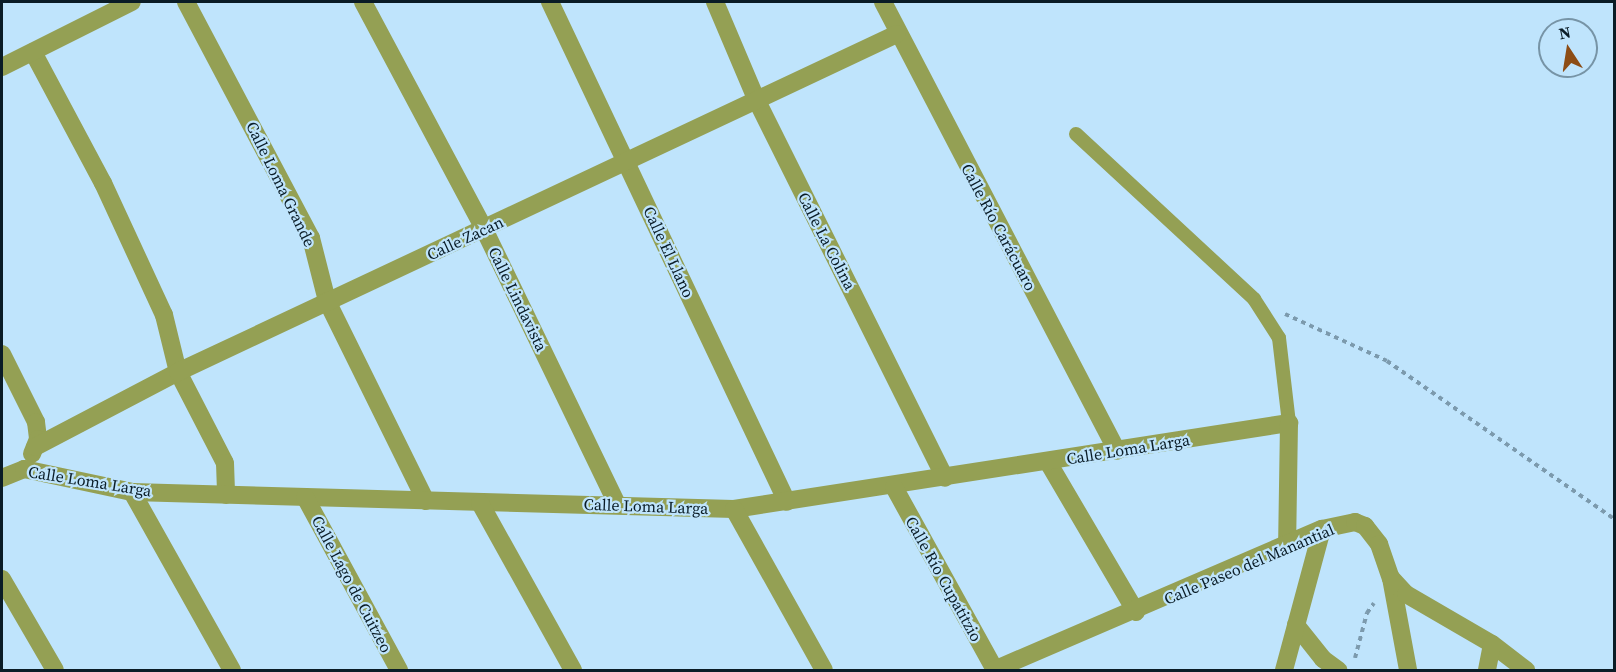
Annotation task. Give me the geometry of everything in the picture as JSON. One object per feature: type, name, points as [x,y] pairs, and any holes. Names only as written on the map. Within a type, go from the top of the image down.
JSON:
[{"type":"street","points":[[2,67],[132,2]]},
{"type":"street","name":"Calle Loma Grande","points":[[186,2],[311,238],[327,301],[426,501]]},
{"type":"street","name":"Calle Lindavista","points":[[363,2],[484,229],[617,504]]},
{"type":"street","name":"Calle El Llano","points":[[550,2],[787,502]]},
{"type":"street","name":"Calle La Colina","points":[[715,2],[757,101],[945,478]]},
{"type":"street","name":"Calle Río Carácuaro","points":[[883,2],[897,34],[1117,451]]},
{"type":"street","name":"Calle Zacan","points":[[36,447],[178,372],[627,163],[897,34]]},
{"type":"street","points":[[33,52],[103,183],[164,315],[178,372],[225,463],[226,495]]},
{"type":"street","points":[[2,354],[36,422],[36,447],[24,469]]},
{"type":"street","points":[[1287,545],[1289,423]]},
{"type":"street","name":"Calle Loma Larga","points":[[2,478],[24,469],[132,492],[734,509],[894,487],[1289,423]]},
{"type":"street","points":[[1048,462],[1136,612]]},
{"type":"street","name":"Calle Río Cupatitzio","points":[[894,487],[994,670]]},
{"type":"street","points":[[132,492],[232,670]]},
{"type":"street","name":"Calle Lago de Cuitzeo","points":[[305,497],[399,670]]},
{"type":"street","points":[[480,503],[573,670]]},
{"type":"street","points":[[734,509],[824,670]]},
{"type":"street","name":"Calle Paseo del Manantial","points":[[994,670],[1136,612],[1322,529],[1355,522],[1365,526],[1379,544],[1391,578],[1406,594],[1492,644],[1526,670]]},
{"type":"street","points":[[1284,670],[1322,529]]},
{"type":"street","points":[[1391,578],[1408,670]]},
{"type":"street","points":[[2,579],[55,670]]},
{"type":"street","points":[[1296,625],[1323,659],[1338,670]]},
{"type":"street","points":[[1486,670],[1492,644]]},
{"type":"lane","points":[[1076,134],[1228,271],[1254,299],[1279,338],[1289,423]]},
{"type":"path","points":[[1254,299],[1387,361],[1614,519]]},
{"type":"path","points":[[1351,670],[1367,613],[1391,578]]}]
